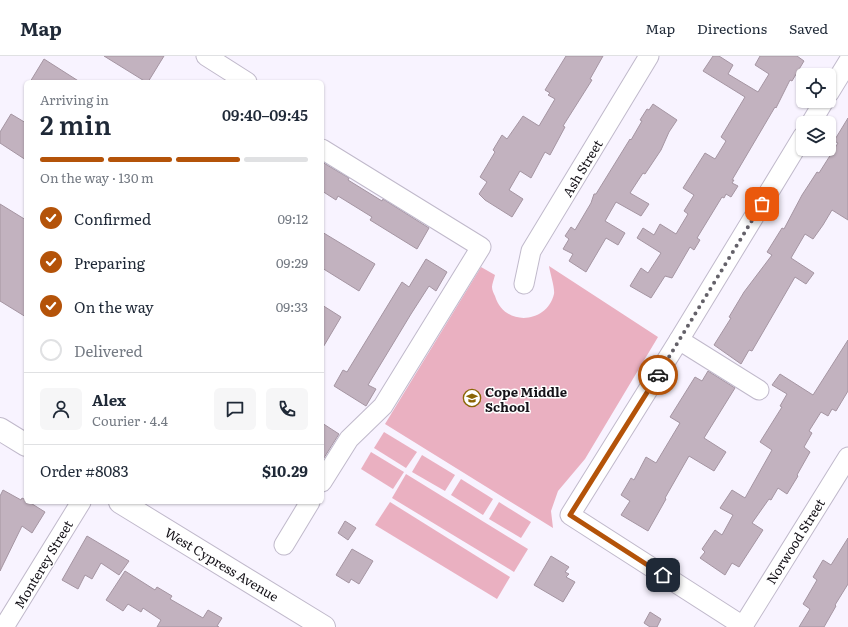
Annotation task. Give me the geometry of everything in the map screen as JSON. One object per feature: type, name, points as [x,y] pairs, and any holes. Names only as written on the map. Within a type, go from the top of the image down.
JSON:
[{"type":"main road","points":[[0,429],[24,444]]},
{"type":"main road","name":"West Cypress Avenue","points":[[123,504],[324,627]]},
{"type":"street","points":[[206,56],[244,80]]},
{"type":"street","name":"Ash Street","points":[[524,284],[531,251],[649,56]]},
{"type":"street","points":[[836,82],[848,62]]},
{"type":"street","points":[[759,390],[679,340],[796,148]]},
{"type":"street","points":[[324,150],[481,247],[383,406],[349,438],[324,479]]},
{"type":"street","name":"Norwood Street","points":[[679,340],[570,515],[743,626],[848,457]]},
{"type":"street","name":"Monterey Street","points":[[4,627],[80,504]]},
{"type":"street","points":[[284,545],[309,504]]},
{"type":"shaded area","points":[[549,266],[658,337],[585,459],[558,491],[551,511],[553,528],[385,424],[481,267],[495,275],[492,288],[500,306],[507,313],[516,317],[525,318],[535,316],[550,304],[554,291]]},
{"type":"shaded area","points":[[384,432],[417,452],[406,468],[374,448]]},
{"type":"shaded area","points":[[371,452],[404,472],[393,489],[361,469]]},
{"type":"shaded area","points":[[422,455],[455,475],[445,491],[412,472]]},
{"type":"shaded area","points":[[406,474],[528,549],[514,572],[392,498]]},
{"type":"shaded area","points":[[461,479],[493,499],[483,515],[451,495]]},
{"type":"shaded area","points":[[390,502],[510,577],[497,599],[375,525]]},
{"type":"shaded area","points":[[499,502],[531,522],[521,538],[489,519]]},
{"type":"building","points":[[104,56],[164,56],[149,80],[143,80]]},
{"type":"building","points":[[566,56],[603,56],[590,79],[592,80],[563,126],[565,127],[550,155],[545,152],[531,178],[520,171],[509,190],[523,199],[512,217],[485,200],[479,194],[487,182],[480,177],[495,152],[493,150],[502,135],[507,139],[523,116],[539,126],[555,99],[548,95],[550,93],[545,90]]},
{"type":"building","points":[[713,56],[719,56],[733,65],[728,74],[758,92],[769,74],[755,65],[760,56],[797,56],[804,61],[800,68],[796,68],[796,74],[792,81],[790,80],[776,108],[775,107],[732,180],[734,180],[732,183],[738,186],[731,197],[726,194],[724,198],[722,197],[697,238],[700,240],[694,250],[690,247],[672,278],[665,276],[651,298],[630,286],[641,268],[648,273],[661,253],[637,238],[643,228],[654,235],[660,224],[676,234],[688,214],[684,211],[694,195],[683,188],[705,153],[715,159],[726,141],[721,137],[745,97],[703,71]]},
{"type":"building","points":[[44,59],[77,80],[31,80]]},
{"type":"building","points":[[653,104],[677,120],[669,132],[661,150],[630,193],[649,204],[641,216],[616,202],[605,221],[625,233],[618,245],[606,238],[586,272],[569,261],[573,254],[563,249],[569,239],[565,236],[571,227],[575,230],[591,203],[594,194],[596,194],[630,139],[631,140],[647,109],[649,110]]},
{"type":"building","points":[[11,114],[24,122],[24,159],[0,143],[0,132]]},
{"type":"building","points":[[848,118],[848,220],[832,210],[813,239],[805,234],[791,258],[814,273],[806,284],[795,277],[752,351],[749,350],[741,364],[714,345],[731,318],[729,317],[744,292],[772,255],[767,252],[782,228],[784,229],[802,195],[830,156],[836,156],[836,146],[838,143],[836,142],[836,138]]},
{"type":"building","points":[[324,163],[349,178],[348,180],[382,201],[383,199],[429,228],[417,249],[370,220],[372,217],[338,196],[336,200],[324,192]]},
{"type":"building","points":[[0,204],[24,219],[24,316],[0,301]]},
{"type":"building","points":[[324,233],[375,264],[359,291],[324,269]]},
{"type":"building","points":[[426,259],[447,272],[436,291],[429,286],[368,385],[376,389],[366,406],[334,386],[343,370],[347,372],[402,282],[409,287]]},
{"type":"building","points":[[324,306],[341,317],[324,346]]},
{"type":"building","points":[[848,340],[848,391],[836,411],[832,409],[828,416],[821,412],[809,431],[812,433],[804,447],[810,452],[797,475],[798,476],[787,494],[778,488],[771,500],[769,499],[752,523],[763,530],[739,567],[732,563],[725,575],[700,558],[705,552],[702,549],[715,530],[722,535],[733,515],[720,508],[732,490],[745,498],[772,450],[760,442],[782,407],[780,406],[787,394],[772,385],[780,374],[813,395]]},
{"type":"building","points":[[708,371],[735,388],[704,438],[726,452],[714,471],[689,456],[648,531],[621,515],[630,501],[621,495],[631,478],[634,480],[646,457],[656,463],[680,423],[670,417],[695,377],[702,381]]},
{"type":"building","points":[[324,424],[339,434],[324,458]]},
{"type":"building","points":[[3,490],[21,500],[22,498],[24,499],[24,504],[32,504],[45,512],[32,533],[22,526],[0,571],[0,496]]},
{"type":"building","points":[[345,521],[356,528],[348,540],[338,533]]},
{"type":"building","points":[[87,536],[129,561],[119,575],[101,563],[92,579],[85,575],[78,589],[62,580]]},
{"type":"building","points":[[848,538],[848,584],[835,605],[836,606],[824,627],[799,627],[810,609],[803,604],[817,580],[813,577],[823,560],[831,565]]},
{"type":"building","points":[[352,549],[373,561],[359,584],[351,579],[349,583],[336,575]]},
{"type":"building","points":[[551,556],[569,567],[565,572],[569,574],[566,577],[575,582],[563,602],[534,585]]},
{"type":"building","points":[[125,571],[155,590],[157,587],[172,596],[170,599],[203,618],[208,610],[222,618],[217,626],[219,627],[157,627],[161,620],[143,608],[141,612],[128,604],[123,611],[106,600]]},
{"type":"building","points":[[650,612],[661,619],[657,627],[650,627],[644,623]]},
{"type":"way so far","points":[[658,375],[762,204]]},
{"type":"place","name":"Cope Middle School","points":[[472,398]]},
{"type":"route","points":[[658,375],[570,515],[663,575]]}]
